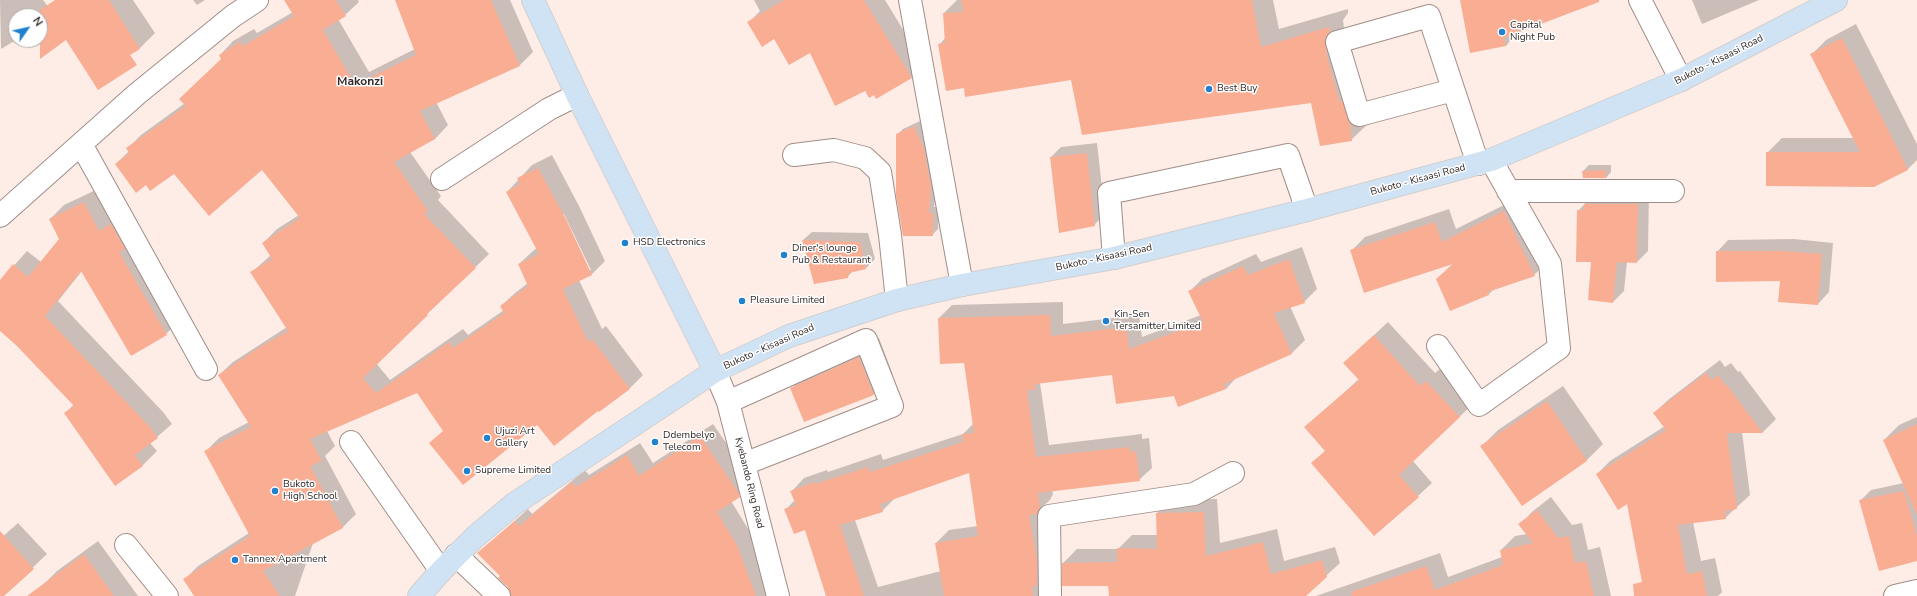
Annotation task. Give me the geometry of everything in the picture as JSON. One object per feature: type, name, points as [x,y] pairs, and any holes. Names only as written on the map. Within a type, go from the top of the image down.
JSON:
[{"type":"main road","points":[[533,0],[577,94],[716,371]]},
{"type":"main road","name":"Bukoto - Kisaasi Road","points":[[419,596],[441,571],[475,537],[514,504],[716,371],[789,336],[897,300],[962,285],[1114,258],[1307,210],[1485,162],[1681,80],[1836,0]]},
{"type":"street","points":[[0,216],[189,51],[233,16],[257,0]]},
{"type":"street","points":[[910,0],[962,285]]},
{"type":"street","points":[[1640,0],[1681,80]]},
{"type":"street","points":[[1438,346],[1479,405],[1559,348],[1550,264],[1508,191],[1485,162],[1454,90],[1430,8],[1337,42],[1359,115],[1454,90]]},
{"type":"street","points":[[442,179],[549,109],[577,94]]},
{"type":"street","points":[[81,144],[206,369]]},
{"type":"street","points":[[794,155],[834,150],[865,158],[880,172],[890,235],[897,300]]},
{"type":"street","points":[[1114,258],[1109,193],[1288,155],[1307,210]]},
{"type":"street","points":[[1508,191],[1673,191]]},
{"type":"street","points":[[728,402],[866,340],[892,406],[744,464]]},
{"type":"street","name":"Kyebando Ring Road","points":[[716,371],[728,402],[778,596]]},
{"type":"street","points":[[351,442],[441,571]]},
{"type":"street","points":[[1050,596],[1049,516],[1194,494],[1233,473]]},
{"type":"street","points":[[126,545],[167,596]]},
{"type":"street","points":[[456,556],[499,596]]},
{"type":"street","points":[[1895,596],[1917,591]]},
{"type":"building","points":[[55,0],[109,0],[140,49],[130,55],[137,65],[98,90],[66,40],[40,59],[40,48],[48,48],[48,8],[43,8]]},
{"type":"building","points":[[284,0],[336,0],[346,16],[323,30],[355,85],[416,55],[395,0],[491,0],[520,66],[420,111],[435,139],[394,162],[428,211],[424,214],[476,268],[427,314],[428,315],[363,378],[376,393],[449,342],[453,348],[504,313],[500,306],[528,286],[518,264],[539,254],[506,192],[520,184],[517,178],[538,168],[566,219],[592,275],[563,289],[588,342],[592,339],[630,389],[599,412],[598,411],[554,446],[537,425],[463,485],[429,443],[443,431],[417,393],[310,439],[322,461],[310,466],[343,528],[263,571],[280,596],[194,596],[183,579],[250,536],[204,451],[251,427],[218,375],[260,347],[288,331],[250,272],[272,259],[262,243],[300,218],[262,170],[209,216],[174,174],[150,191],[146,185],[136,193],[115,164],[129,153],[126,148],[186,106],[179,99],[221,59],[219,55],[240,42],[243,46],[294,16]]},
{"type":"building","points":[[784,0],[864,0],[912,78],[876,99],[874,95],[869,98],[865,91],[835,106],[810,53],[789,65],[774,39],[762,47],[747,22]]},
{"type":"building","points":[[961,0],[1252,0],[1261,47],[1329,27],[1330,32],[1325,39],[1327,56],[1339,101],[1342,101],[1350,123],[1352,141],[1320,146],[1311,103],[1082,135],[1071,80],[965,97],[964,88],[946,91],[938,44],[945,43],[943,13],[963,12]]},
{"type":"building","points":[[1460,0],[1599,0],[1599,2],[1504,38],[1506,46],[1470,53]]},
{"type":"building","points":[[1842,38],[1908,170],[1874,187],[1766,186],[1766,152],[1860,152],[1810,54]]},
{"type":"building","points":[[914,126],[924,149],[931,187],[929,213],[933,213],[933,236],[903,236],[896,195],[896,134]]},
{"type":"building","points":[[1087,153],[1095,226],[1059,233],[1050,157]]},
{"type":"building","points":[[1606,170],[1606,178],[1583,178],[1582,171]]},
{"type":"building","points":[[84,202],[99,231],[111,224],[125,249],[119,252],[167,335],[131,356],[81,271],[45,316],[149,426],[158,438],[135,455],[143,466],[115,486],[64,413],[74,406],[17,346],[0,331],[0,280],[13,264],[28,277],[59,239],[49,219]]},
{"type":"building","points":[[1584,204],[1638,204],[1637,263],[1617,262],[1613,303],[1588,300],[1591,262],[1576,262],[1577,210],[1584,210]]},
{"type":"building","points":[[1504,211],[1535,276],[1488,292],[1489,295],[1450,311],[1436,279],[1453,264],[1364,293],[1350,250],[1435,222],[1442,242]]},
{"type":"building","points":[[802,240],[860,242],[866,269],[849,273],[848,278],[814,284]]},
{"type":"building","points":[[1716,251],[1782,251],[1822,254],[1818,305],[1778,302],[1780,281],[1716,282]]},
{"type":"building","points":[[1289,259],[1305,303],[1274,313],[1292,354],[1224,384],[1226,389],[1178,407],[1174,396],[1116,404],[1112,375],[1035,384],[1035,390],[1027,390],[1036,457],[1129,447],[1130,452],[1136,451],[1140,481],[1038,493],[1040,508],[1037,514],[1029,515],[1037,560],[1037,586],[1032,586],[1033,596],[944,596],[935,543],[978,536],[969,473],[880,504],[883,512],[840,525],[864,596],[826,596],[805,530],[794,534],[784,509],[796,505],[790,491],[814,482],[815,484],[868,467],[870,472],[963,442],[962,434],[974,433],[964,363],[940,364],[938,318],[1050,315],[1051,336],[1126,327],[1129,349],[1203,322],[1188,291],[1243,266],[1248,275]]},
{"type":"building","points":[[1374,335],[1420,386],[1426,381],[1460,417],[1399,475],[1419,497],[1374,536],[1311,463],[1325,451],[1304,427],[1359,380],[1343,363]]},
{"type":"building","points":[[859,357],[874,395],[804,422],[790,388]]},
{"type":"building","points":[[1706,373],[1712,380],[1718,375],[1763,433],[1727,433],[1737,509],[1725,511],[1726,519],[1678,525],[1687,574],[1702,571],[1707,596],[1634,596],[1633,584],[1642,582],[1627,504],[1618,510],[1596,474],[1666,430],[1653,413]]},
{"type":"building","points":[[1547,401],[1587,461],[1522,506],[1480,446]]},
{"type":"building","points":[[1917,424],[1917,515],[1883,440]]},
{"type":"building","points":[[700,436],[740,497],[717,512],[737,545],[756,596],[511,596],[508,587],[498,578],[500,576],[477,553],[515,521],[519,526],[572,482],[576,487],[627,455],[639,476]]},
{"type":"building","points":[[1904,491],[1917,536],[1917,561],[1879,571],[1859,500]]},
{"type":"building","points":[[1537,510],[1558,538],[1569,536],[1575,563],[1586,561],[1594,596],[1352,596],[1351,592],[1426,566],[1435,590],[1503,565],[1500,550],[1533,543],[1518,524]]},
{"type":"building","points":[[1204,512],[1206,556],[1263,542],[1271,574],[1322,560],[1327,577],[1306,596],[1109,596],[1108,586],[1062,586],[1062,563],[1117,562],[1117,548],[1157,549],[1156,513]]},
{"type":"building","points":[[0,531],[34,569],[4,596],[0,596]]},
{"type":"building","points":[[84,554],[114,596],[27,596]]},
{"type":"place","name":"Capital Night Pub","points":[[1502,32]]},
{"type":"place","name":"Best Buy","points":[[1209,89]]},
{"type":"place","name":"HSD Electronics","points":[[625,243]]},
{"type":"place","name":"Diner's lounge Pub & Restaurant","points":[[784,255]]},
{"type":"place","name":"Pleasure Limited","points":[[742,301]]},
{"type":"place","name":"Kin-Sen Tersamitter Limited","points":[[1106,321]]},
{"type":"place","name":"Ujuzi Art Gallery","points":[[487,438]]},
{"type":"place","name":"Ddembelyo Telecom","points":[[655,442]]},
{"type":"place","name":"Supreme Limited","points":[[467,471]]},
{"type":"place","name":"Bukoto High School","points":[[275,491]]},
{"type":"place","name":"Tannex Apartment","points":[[235,560]]},
{"type":"district","name":"Makonzi","points":[[360,82]]}]
